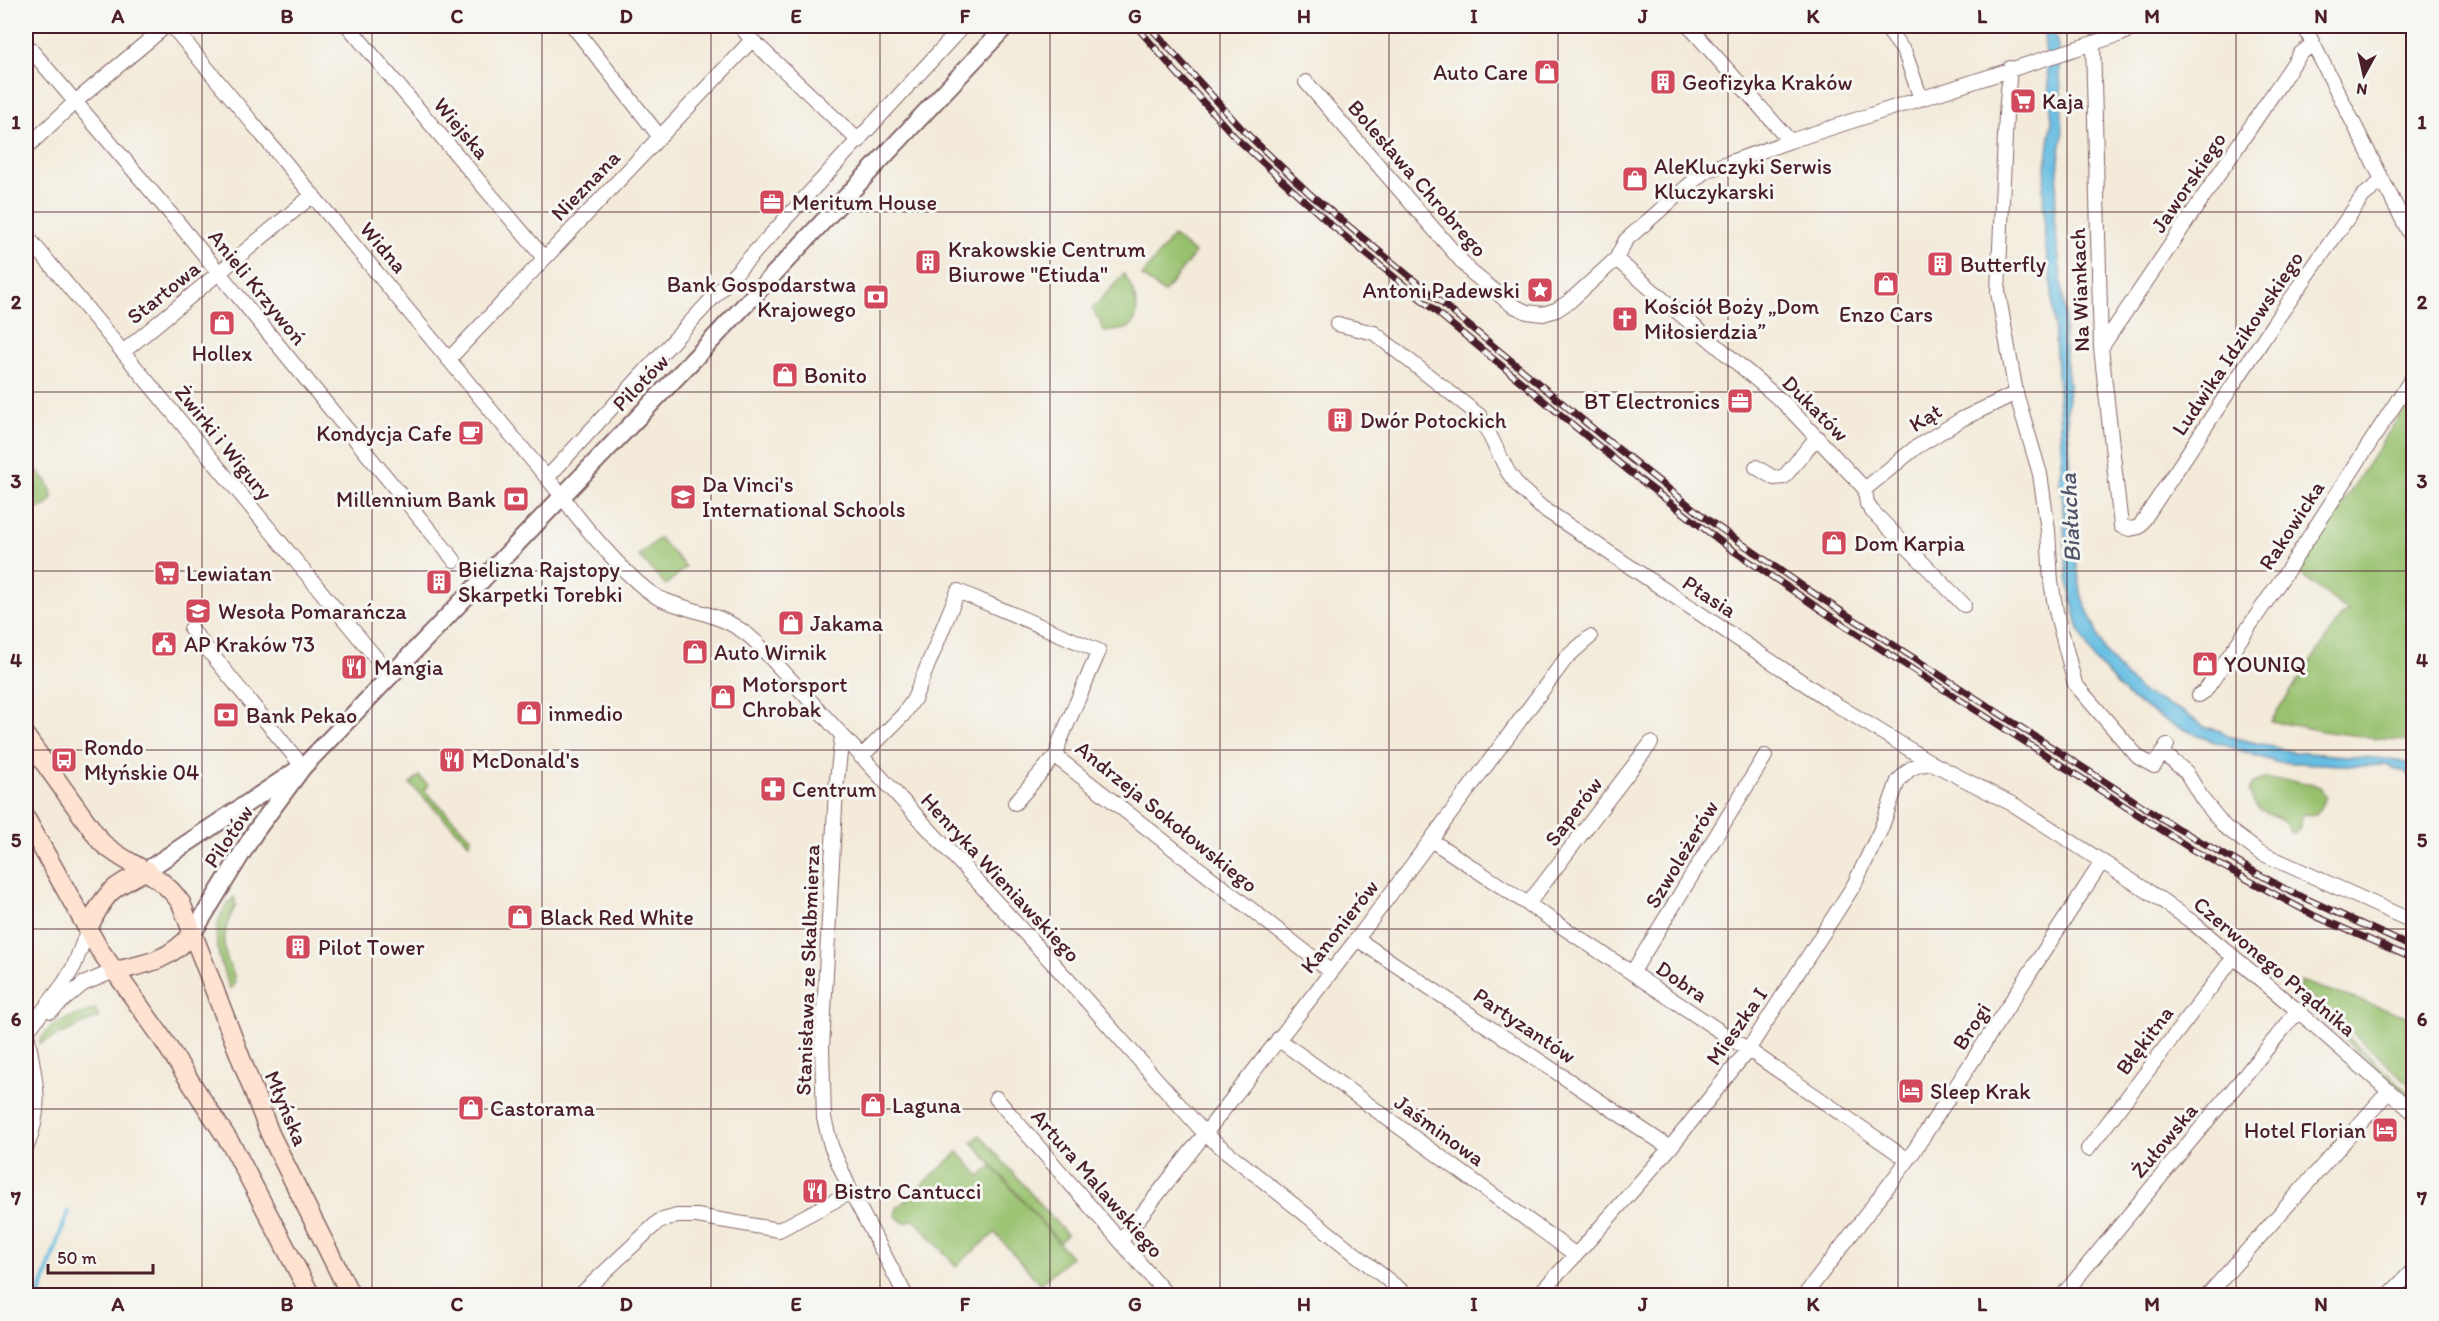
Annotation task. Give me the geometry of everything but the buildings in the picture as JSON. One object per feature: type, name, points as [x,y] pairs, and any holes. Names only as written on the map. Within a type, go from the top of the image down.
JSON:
[{"type":"main road","points":[[26,737],[101,842],[112,852],[163,881],[181,903],[192,933],[179,948],[161,960],[114,972]]},
{"type":"main road","points":[[26,819],[114,972],[158,1032],[234,1149],[310,1296]]},
{"type":"main road","points":[[88,929],[99,903],[108,892],[147,870]]},
{"type":"main road","name":"Młyńska","points":[[192,933],[270,1134],[351,1296]]},
{"type":"street","points":[[26,148],[75,102],[166,26]]},
{"type":"street","name":"Widna","points":[[172,26],[562,496]]},
{"type":"street","name":"Wiejska","points":[[348,26],[544,258]]},
{"type":"street","points":[[573,26],[660,137]]},
{"type":"street","points":[[740,26],[859,141]]},
{"type":"street","name":"Pilotów","points":[[547,478],[963,26]]},
{"type":"street","name":"Pilotów","points":[[192,933],[255,832],[303,767],[1006,26]]},
{"type":"street","points":[[1689,26],[1790,141]]},
{"type":"street","points":[[1886,26],[1905,53],[1921,99]]},
{"type":"street","name":"Bolesława Chrobrego","points":[[1306,82],[1471,272],[1512,305],[1527,312],[1543,314],[1556,310],[1570,301],[1616,260],[1626,240],[1705,171],[2137,26]]},
{"type":"street","points":[[2304,26],[2414,242]]},
{"type":"street","name":"Nieznana","points":[[449,359],[752,40]]},
{"type":"street","name":"Anieli Krzywoń","points":[[26,44],[219,273],[454,560]]},
{"type":"street","name":"Na Wiankach","points":[[2088,44],[2101,348],[2121,526],[2130,529]]},
{"type":"street","name":"Jaworskiego","points":[[2101,348],[2300,54],[2313,44]]},
{"type":"street","points":[[2010,68],[1998,292],[2016,393],[2040,474],[2048,530],[2050,582],[2075,684],[2138,757],[2154,766],[2165,749],[2186,772],[2203,800],[2225,827],[2259,852],[2414,922]]},
{"type":"street","name":"Ludwika Idzikowskiego","points":[[2130,529],[2139,527],[2274,322],[2363,196],[2382,181]]},
{"type":"street","name":"Startowa","points":[[123,352],[313,195]]},
{"type":"street","name":"Żwirki i Wigury","points":[[26,235],[391,675]]},
{"type":"street","name":"Dukatów","points":[[1616,260],[1786,405],[1865,489],[1867,504],[1872,511],[1964,605]]},
{"type":"street","name":"Ptasia","points":[[1337,324],[1374,333],[1480,416],[1508,472],[1519,487],[1541,507],[1832,702],[1932,763],[2016,806],[2102,862]]},
{"type":"street","name":"Rakowicka","points":[[2199,695],[2205,691],[2282,579],[2414,375]]},
{"type":"street","name":"Kąt","points":[[1865,489],[1915,448],[1962,419],[2016,393]]},
{"type":"street","points":[[1756,466],[1774,478],[1784,477],[1817,438]]},
{"type":"street","name":"Henryka Wieniawskiego","points":[[562,496],[581,524],[643,587],[659,598],[706,613],[736,625],[744,631],[1070,982],[1206,1136],[1408,1296]]},
{"type":"street","name":"Andrzeja Sokołowskiego","points":[[861,757],[903,715],[914,699],[958,591],[1099,651],[1064,730],[1057,754],[1064,765],[1330,971]]},
{"type":"street","points":[[190,629],[303,767]]},
{"type":"street","name":"Kanonierów","points":[[1121,1241],[1206,1136],[1330,971],[1357,939],[1567,657],[1590,637]]},
{"type":"street","name":"Stanisława ze Skalbmierza","points":[[842,735],[836,789],[821,1086],[824,1118],[828,1137],[851,1192],[906,1296]]},
{"type":"street","name":"Saperów","points":[[1528,904],[1651,743]]},
{"type":"street","points":[[1015,803],[1057,754]]},
{"type":"street","name":"Szwoleżerów","points":[[1632,973],[1765,756]]},
{"type":"street","name":"Mieszka I","points":[[1537,1296],[1576,1256],[1670,1148],[1748,1050],[1854,885],[1881,829],[1898,781],[1910,769],[1932,763]]},
{"type":"street","name":"Pilotów","points":[[147,870],[303,767]]},
{"type":"street","name":"Dobra","points":[[1431,840],[1748,1050],[1908,1160]]},
{"type":"street","name":"Czerwonego Prądnika","points":[[2102,862],[2178,912],[2234,957],[2414,1113]]},
{"type":"street","name":"Brogi","points":[[1804,1296],[1908,1160],[2102,862]]},
{"type":"street","points":[[26,1149],[37,1114],[38,1100],[26,1032],[68,978],[88,929]]},
{"type":"street","name":"Partyzantów","points":[[1357,939],[1670,1148]]},
{"type":"street","name":"Błękitna","points":[[2088,1149],[2234,957]]},
{"type":"street","points":[[26,1032],[82,984],[114,972]]},
{"type":"street","name":"Żułowska","points":[[2062,1296],[2298,1011]]},
{"type":"street","name":"Jaśminowa","points":[[1278,1039],[1576,1256]]},
{"type":"street","points":[[2207,1296],[2389,1091]]},
{"type":"street","name":"Artura Malawskiego","points":[[996,1098],[1168,1296]]},
{"type":"street","points":[[579,1296],[659,1221],[678,1215],[697,1216],[779,1230],[851,1192]]},
{"type":"street","points":[[2388,1296],[2414,1269]]},
{"type":"green space","points":[[1173,236],[1195,253],[1164,293],[1142,276]]},
{"type":"green space","points":[[1124,274],[1134,293],[1136,317],[1128,328],[1104,332],[1092,309]]},
{"type":"green space","points":[[2413,395],[2413,742],[2328,732],[2271,721],[2341,616],[2348,611],[2298,572]]},
{"type":"green space","points":[[30,465],[44,477],[51,492],[52,499],[41,508],[30,509],[26,505],[26,466]]},
{"type":"green space","points":[[659,538],[686,567],[666,585],[639,556]]},
{"type":"green space","points":[[419,776],[428,785],[424,790],[471,837],[469,843],[410,784]]},
{"type":"green space","points":[[2263,779],[2297,781],[2320,787],[2326,797],[2316,815],[2303,814],[2299,829],[2292,834],[2284,822],[2264,812],[2252,799],[2249,790],[2253,783]]},
{"type":"green space","points":[[234,897],[236,905],[229,918],[224,938],[225,952],[235,979],[234,986],[230,989],[218,953],[217,930],[219,919]]},
{"type":"green space","points":[[2300,981],[2413,1018],[2413,1087],[2311,997],[2299,991]]},
{"type":"green space","points":[[95,1009],[99,1017],[39,1044],[49,1030],[63,1020]]},
{"type":"green space","points":[[2316,1010],[2413,1095],[2413,1100],[2314,1013]]},
{"type":"green space","points":[[980,1135],[1067,1235],[1059,1242],[972,1142]]},
{"type":"green space","points":[[958,1152],[980,1176],[992,1166],[1071,1257],[1040,1284],[995,1233],[956,1266],[914,1219],[903,1222],[895,1215],[897,1208]]},
{"type":"water","name":"Białucha","points":[[2043,26],[2053,26],[2059,50],[2063,135],[2054,216],[2065,313],[2064,339],[2069,385],[2067,411],[2077,566],[2082,597],[2104,650],[2141,692],[2182,711],[2205,727],[2221,731],[2231,737],[2294,752],[2399,760],[2413,765],[2413,783],[2405,772],[2385,765],[2275,762],[2209,740],[2171,724],[2127,696],[2093,658],[2078,627],[2067,579],[2062,491],[2059,480],[2062,462],[2051,279],[2045,244],[2043,189],[2052,121]]},
{"type":"waterway","points":[[39,1296],[68,1212]]},
{"type":"railway","points":[[1136,26],[1235,137],[1330,224],[1630,472],[1728,547],[1836,620],[2193,850],[2315,916],[2414,959]]},
{"type":"railway","points":[[1149,26],[1243,130],[1310,194],[1602,436],[1704,517],[1804,587],[2175,827],[2287,890],[2414,948]]},
{"type":"place","name":"Auto Care","points":[[1547,72]]},
{"type":"place","name":"Geofizyka Kraków","points":[[1663,82]]},
{"type":"place","name":"Kaja","points":[[2023,101]]},
{"type":"place","name":"AleKluczyki Serwis Kluczykarski","points":[[1635,179]]},
{"type":"place","name":"Meritum House","points":[[772,202]]},
{"type":"place","name":"Krakowskie Centrum Biurowe \"Etiuda\"","points":[[928,262]]},
{"type":"place","name":"Butterfly","points":[[1940,264]]},
{"type":"place","name":"Enzo Cars","points":[[1886,284]]},
{"type":"place","name":"Antoni Padewski","points":[[1540,290]]},
{"type":"place","name":"Bank Gospodarstwa Krajowego","points":[[876,297]]},
{"type":"place","name":"Kościół Boży „Dom Miłosierdzia”","points":[[1625,319]]},
{"type":"place","name":"Hollex","points":[[222,323]]},
{"type":"place","name":"Bonito","points":[[785,375]]},
{"type":"place","name":"BT Electronics","points":[[1740,401]]},
{"type":"place","name":"Dwór Potockich","points":[[1340,420]]},
{"type":"place","name":"Kondycja Cafe","points":[[471,433]]},
{"type":"place","name":"Da Vinci's International Schools","points":[[683,497]]},
{"type":"place","name":"Millennium Bank","points":[[516,499]]},
{"type":"place","name":"Dom Karpia","points":[[1834,543]]},
{"type":"place","name":"Lewiatan","points":[[167,573]]},
{"type":"place","name":"Bielizna Rajstopy Skarpetki Torebki","points":[[439,582]]},
{"type":"place","name":"Wesoła Pomarańcza","points":[[198,611]]},
{"type":"place","name":"Jakama","points":[[791,623]]},
{"type":"place","name":"AP Kraków 73","points":[[164,644]]},
{"type":"place","name":"Auto Wirnik","points":[[695,652]]},
{"type":"place","name":"YOUNIQ","points":[[2205,664]]},
{"type":"place","name":"Mangia","points":[[354,667]]},
{"type":"place","name":"Motorsport Chrobak","points":[[723,697]]},
{"type":"place","name":"inmedio","points":[[529,713]]},
{"type":"place","name":"Bank Pekao","points":[[226,715]]},
{"type":"place","name":"Rondo Młyńskie 04","points":[[64,760]]},
{"type":"place","name":"McDonald's","points":[[452,760]]},
{"type":"place","name":"Centrum","points":[[773,789]]},
{"type":"place","name":"Black Red White","points":[[520,917]]},
{"type":"place","name":"Pilot Tower","points":[[298,947]]},
{"type":"place","name":"Sleep Krak","points":[[1911,1091]]},
{"type":"place","name":"Laguna","points":[[873,1105]]},
{"type":"place","name":"Castorama","points":[[471,1108]]},
{"type":"place","name":"Hotel Florian","points":[[2385,1130]]},
{"type":"place","name":"Bistro Cantucci","points":[[815,1191]]}]
